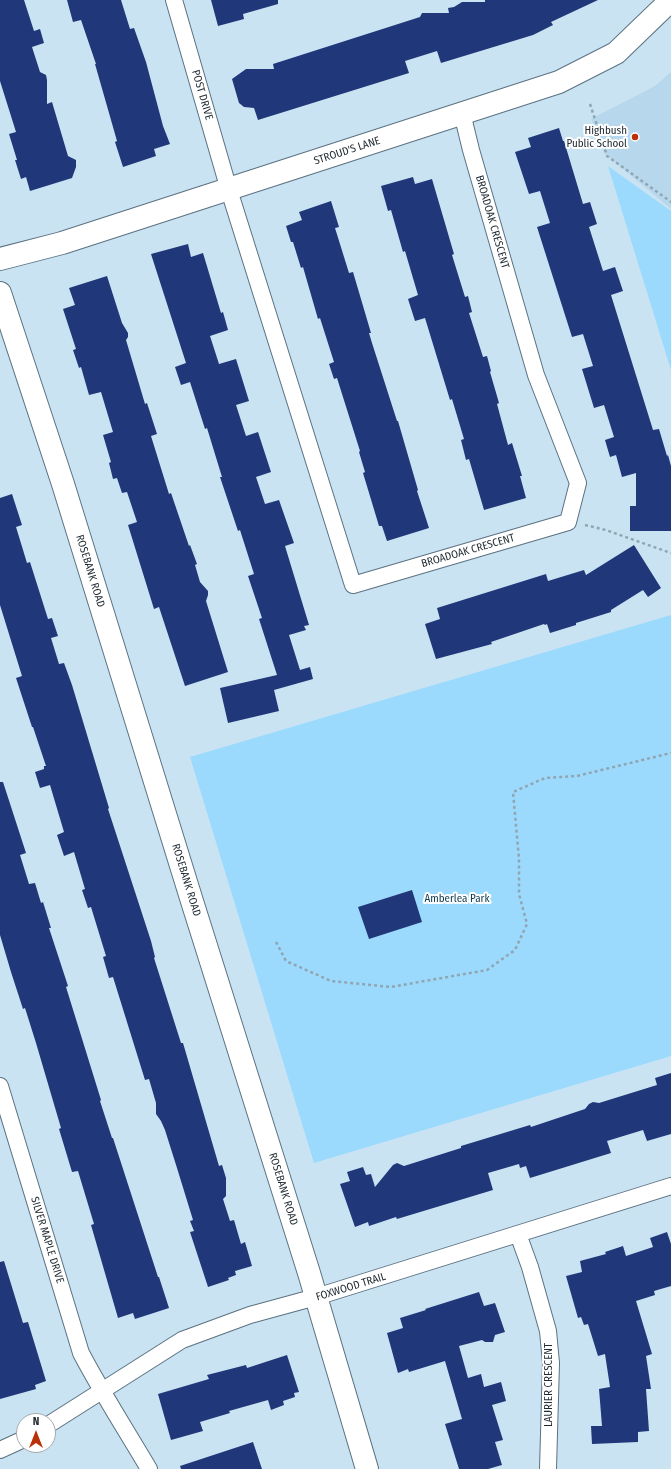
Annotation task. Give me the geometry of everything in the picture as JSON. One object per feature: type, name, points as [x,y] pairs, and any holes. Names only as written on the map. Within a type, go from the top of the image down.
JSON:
[{"type":"street","name":"POST DRIVE","points":[[174,0],[229,190]]},
{"type":"street","name":"STROUD'S LANE","points":[[0,259],[62,243],[559,82],[616,53],[671,0]]},
{"type":"street","name":"BROADOAK CRESCENT","points":[[229,190],[353,584],[568,522],[578,483],[536,375],[471,150],[462,113]]},
{"type":"street","name":"ROSEBANK ROAD","points":[[0,293],[63,484],[316,1297],[367,1469]]},
{"type":"street","name":"SILVER MAPLE DRIVE","points":[[0,1086],[81,1353],[101,1391],[116,1413],[149,1469]]},
{"type":"street","name":"FOXWOOD TRAIL","points":[[56,1420],[182,1340],[250,1316],[316,1297],[671,1186]]},
{"type":"street","name":"LAURIER CRESCENT","points":[[518,1234],[530,1268],[548,1331],[551,1364],[548,1469]]},
{"type":"street","points":[[0,1450],[16,1443]]},
{"type":"path","points":[[590,104],[607,156],[671,202]]},
{"type":"path","points":[[568,522],[606,530],[671,553]]},
{"type":"path","points":[[276,942],[286,960],[330,981],[391,987],[488,970],[515,950],[527,924],[519,894],[519,859],[513,792],[545,778],[577,776],[671,752]]},
{"type":"shaded area","name":"Highbush Public School","points":[[671,72],[671,209],[605,154],[591,119],[655,86]]},
{"type":"green space","points":[[608,166],[671,211],[671,370]]},
{"type":"green space","name":"Amberlea Park","points":[[671,615],[671,1056],[314,1163],[190,757]]},
{"type":"building","points":[[0,0],[24,0],[34,31],[40,29],[44,43],[32,47],[40,72],[46,75],[47,104],[52,102],[68,156],[76,160],[76,167],[72,178],[30,191],[26,177],[21,179],[15,160],[17,160],[9,134],[16,132],[0,81]]},
{"type":"building","points":[[67,0],[121,0],[130,29],[134,28],[146,62],[163,126],[170,144],[154,149],[156,156],[123,167],[115,142],[117,141],[96,64],[81,20],[73,22]]},
{"type":"building","points":[[211,0],[278,0],[278,4],[243,14],[244,19],[218,26]]},
{"type":"building","points":[[485,0],[598,0],[551,22],[553,25],[533,35],[441,63],[437,51],[405,61],[409,73],[258,120],[254,108],[244,107],[239,103],[232,79],[246,69],[274,69],[273,64],[420,17],[422,13],[449,13],[448,8],[454,7],[462,2],[485,2]]},
{"type":"building","points":[[559,128],[583,204],[590,202],[597,224],[589,227],[603,271],[615,267],[623,291],[611,295],[653,430],[659,429],[671,466],[671,531],[630,531],[630,506],[636,506],[636,473],[622,477],[616,455],[610,457],[605,440],[614,437],[604,405],[594,408],[582,369],[593,366],[583,334],[572,337],[537,227],[550,223],[540,191],[529,194],[515,152],[531,147],[528,138]]},
{"type":"building","points":[[413,177],[415,184],[432,179],[454,254],[452,255],[465,297],[468,296],[472,312],[469,313],[483,357],[487,356],[499,403],[497,404],[508,445],[512,443],[522,476],[520,476],[526,498],[484,510],[469,459],[466,460],[461,440],[464,439],[452,399],[450,400],[425,318],[415,321],[408,299],[418,295],[405,251],[403,252],[391,210],[388,211],[381,186]]},
{"type":"building","points":[[331,201],[339,227],[335,228],[349,273],[353,272],[371,333],[369,333],[398,421],[418,490],[417,491],[429,528],[387,541],[382,526],[379,526],[363,473],[365,472],[359,452],[360,451],[337,378],[334,379],[329,364],[334,362],[320,318],[318,319],[303,267],[301,268],[293,242],[291,242],[286,226],[302,220],[299,212]]},
{"type":"building","points":[[188,244],[191,257],[203,253],[221,313],[223,312],[228,330],[210,336],[219,364],[236,359],[249,401],[236,405],[246,436],[258,432],[271,472],[256,477],[265,504],[279,500],[294,543],[285,546],[309,625],[304,626],[306,630],[289,635],[300,670],[310,667],[313,679],[274,690],[279,711],[228,723],[220,688],[277,675],[259,619],[262,618],[248,576],[254,574],[240,530],[238,531],[220,477],[222,477],[207,428],[205,429],[190,382],[181,385],[175,367],[186,363],[151,254]]},
{"type":"building","points":[[107,276],[122,323],[128,333],[126,340],[145,404],[147,403],[157,434],[151,436],[169,494],[171,493],[189,546],[190,545],[197,564],[195,565],[200,582],[208,591],[206,601],[228,672],[185,686],[159,607],[154,609],[128,525],[137,522],[127,492],[122,493],[117,478],[113,479],[109,463],[111,462],[103,435],[113,432],[101,392],[89,395],[81,367],[79,368],[73,350],[76,349],[63,309],[75,305],[69,288]]},
{"type":"building","points":[[12,494],[22,525],[16,527],[27,563],[30,562],[48,619],[52,618],[58,636],[51,638],[59,664],[64,663],[72,685],[109,808],[108,809],[151,941],[154,958],[181,1043],[183,1043],[219,1166],[222,1165],[226,1178],[226,1196],[223,1199],[230,1221],[234,1220],[241,1244],[245,1242],[252,1266],[235,1271],[236,1275],[228,1278],[229,1280],[208,1287],[190,1232],[194,1231],[190,1221],[193,1220],[177,1168],[165,1130],[156,1114],[156,1103],[149,1079],[145,1080],[113,977],[109,978],[103,957],[106,956],[91,907],[88,908],[82,890],[85,889],[74,852],[64,856],[57,835],[64,832],[50,785],[40,788],[35,772],[44,769],[44,766],[46,766],[16,678],[22,676],[0,605],[0,498]]},
{"type":"building","points":[[634,545],[661,588],[648,597],[643,590],[611,610],[611,612],[576,623],[576,625],[550,633],[547,624],[544,624],[491,642],[492,644],[436,659],[425,624],[440,619],[437,608],[546,574],[548,581],[584,570],[586,575]]},
{"type":"building","points":[[0,782],[3,782],[26,853],[20,855],[29,884],[35,883],[41,903],[43,902],[51,928],[49,928],[68,986],[66,987],[101,1100],[100,1101],[169,1308],[135,1319],[133,1313],[118,1318],[91,1225],[94,1224],[78,1171],[72,1172],[59,1129],[61,1128],[36,1043],[25,1008],[23,1009],[0,935]]},
{"type":"building","points":[[412,890],[422,922],[369,939],[358,907]]},
{"type":"building","points":[[671,1073],[671,1134],[647,1141],[643,1130],[607,1141],[611,1153],[530,1178],[526,1166],[520,1168],[519,1164],[488,1173],[493,1190],[397,1219],[396,1217],[369,1226],[368,1222],[355,1227],[340,1184],[350,1181],[347,1172],[363,1167],[366,1175],[371,1174],[375,1187],[393,1165],[397,1163],[404,1166],[461,1148],[461,1146],[530,1125],[531,1127],[585,1109],[593,1102],[599,1103],[657,1085],[655,1078]]},
{"type":"building","points":[[667,1232],[671,1244],[671,1286],[654,1291],[655,1295],[636,1301],[652,1354],[646,1356],[651,1389],[646,1389],[649,1431],[638,1432],[638,1442],[592,1444],[591,1426],[602,1426],[599,1389],[610,1387],[605,1354],[598,1356],[588,1324],[584,1325],[581,1317],[578,1318],[566,1276],[582,1272],[580,1261],[606,1254],[605,1252],[623,1246],[626,1256],[653,1247],[650,1238]]},
{"type":"building","points":[[4,1261],[23,1323],[28,1322],[46,1381],[35,1385],[36,1389],[0,1399],[0,1262]]},
{"type":"building","points":[[479,1292],[484,1306],[495,1303],[505,1332],[495,1335],[493,1342],[485,1342],[482,1340],[459,1346],[468,1378],[481,1374],[484,1387],[501,1382],[506,1401],[492,1405],[503,1440],[495,1442],[502,1465],[488,1469],[459,1469],[445,1424],[462,1419],[445,1361],[409,1372],[408,1369],[398,1373],[387,1333],[403,1328],[400,1318]]},
{"type":"building","points":[[287,1355],[299,1392],[294,1393],[295,1397],[283,1401],[284,1405],[271,1410],[268,1400],[229,1411],[230,1413],[200,1422],[203,1431],[171,1440],[158,1394],[209,1379],[207,1375],[246,1365],[247,1368]]},
{"type":"building","points":[[253,1442],[262,1469],[181,1469],[180,1466]]},
{"type":"place","name":"Highbush Public School","points":[[635,137]]}]
